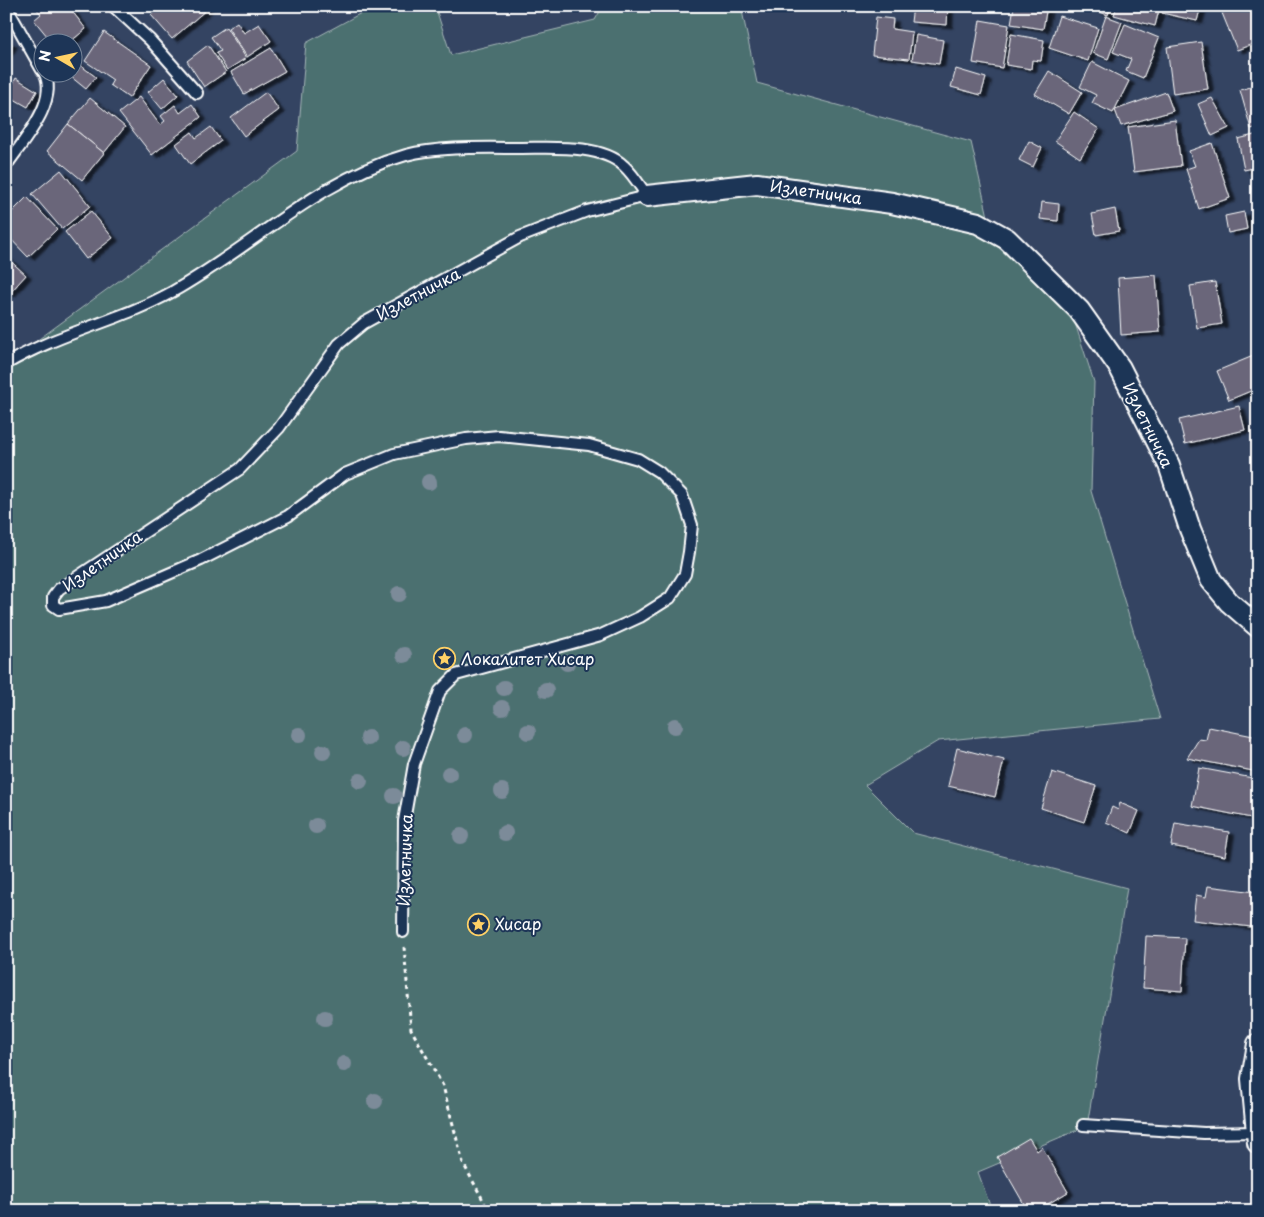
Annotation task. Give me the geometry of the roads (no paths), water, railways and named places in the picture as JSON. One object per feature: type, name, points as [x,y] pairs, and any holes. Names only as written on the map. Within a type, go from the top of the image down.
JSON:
[{"type":"street","name":"Излетничка","points":[[647,196],[757,184],[892,203],[978,223],[1007,238],[1079,310],[1120,368],[1170,465],[1190,529],[1211,580],[1229,602],[1258,627]]},
{"type":"street","points":[[1257,1137],[1252,1079],[1258,1044]]},
{"type":"lane","points":[[6,6],[32,52]]},
{"type":"lane","points":[[113,6],[150,40],[197,93]]},
{"type":"lane","points":[[6,166],[46,105],[49,92],[48,82]]},
{"type":"lane","points":[[6,364],[170,293],[224,261],[318,194],[370,167],[408,155],[466,148],[568,148],[608,155],[624,166],[647,196]]},
{"type":"lane","name":"Излетничка","points":[[403,932],[404,822],[414,764],[440,691],[456,675],[601,635],[640,617],[670,598],[685,574],[692,525],[682,495],[659,472],[638,459],[589,445],[499,436],[466,439],[394,454],[345,474],[288,516],[201,560],[106,601],[59,609],[53,604],[53,597],[59,589],[240,469],[279,428],[339,344],[364,323],[520,237],[587,211],[647,196]]},
{"type":"lane","points":[[1083,1125],[1257,1137]]},
{"type":"place","name":"Локалитет Хисар","points":[[445,659]]},
{"type":"place","name":"Хисар","points":[[479,924]]}]
